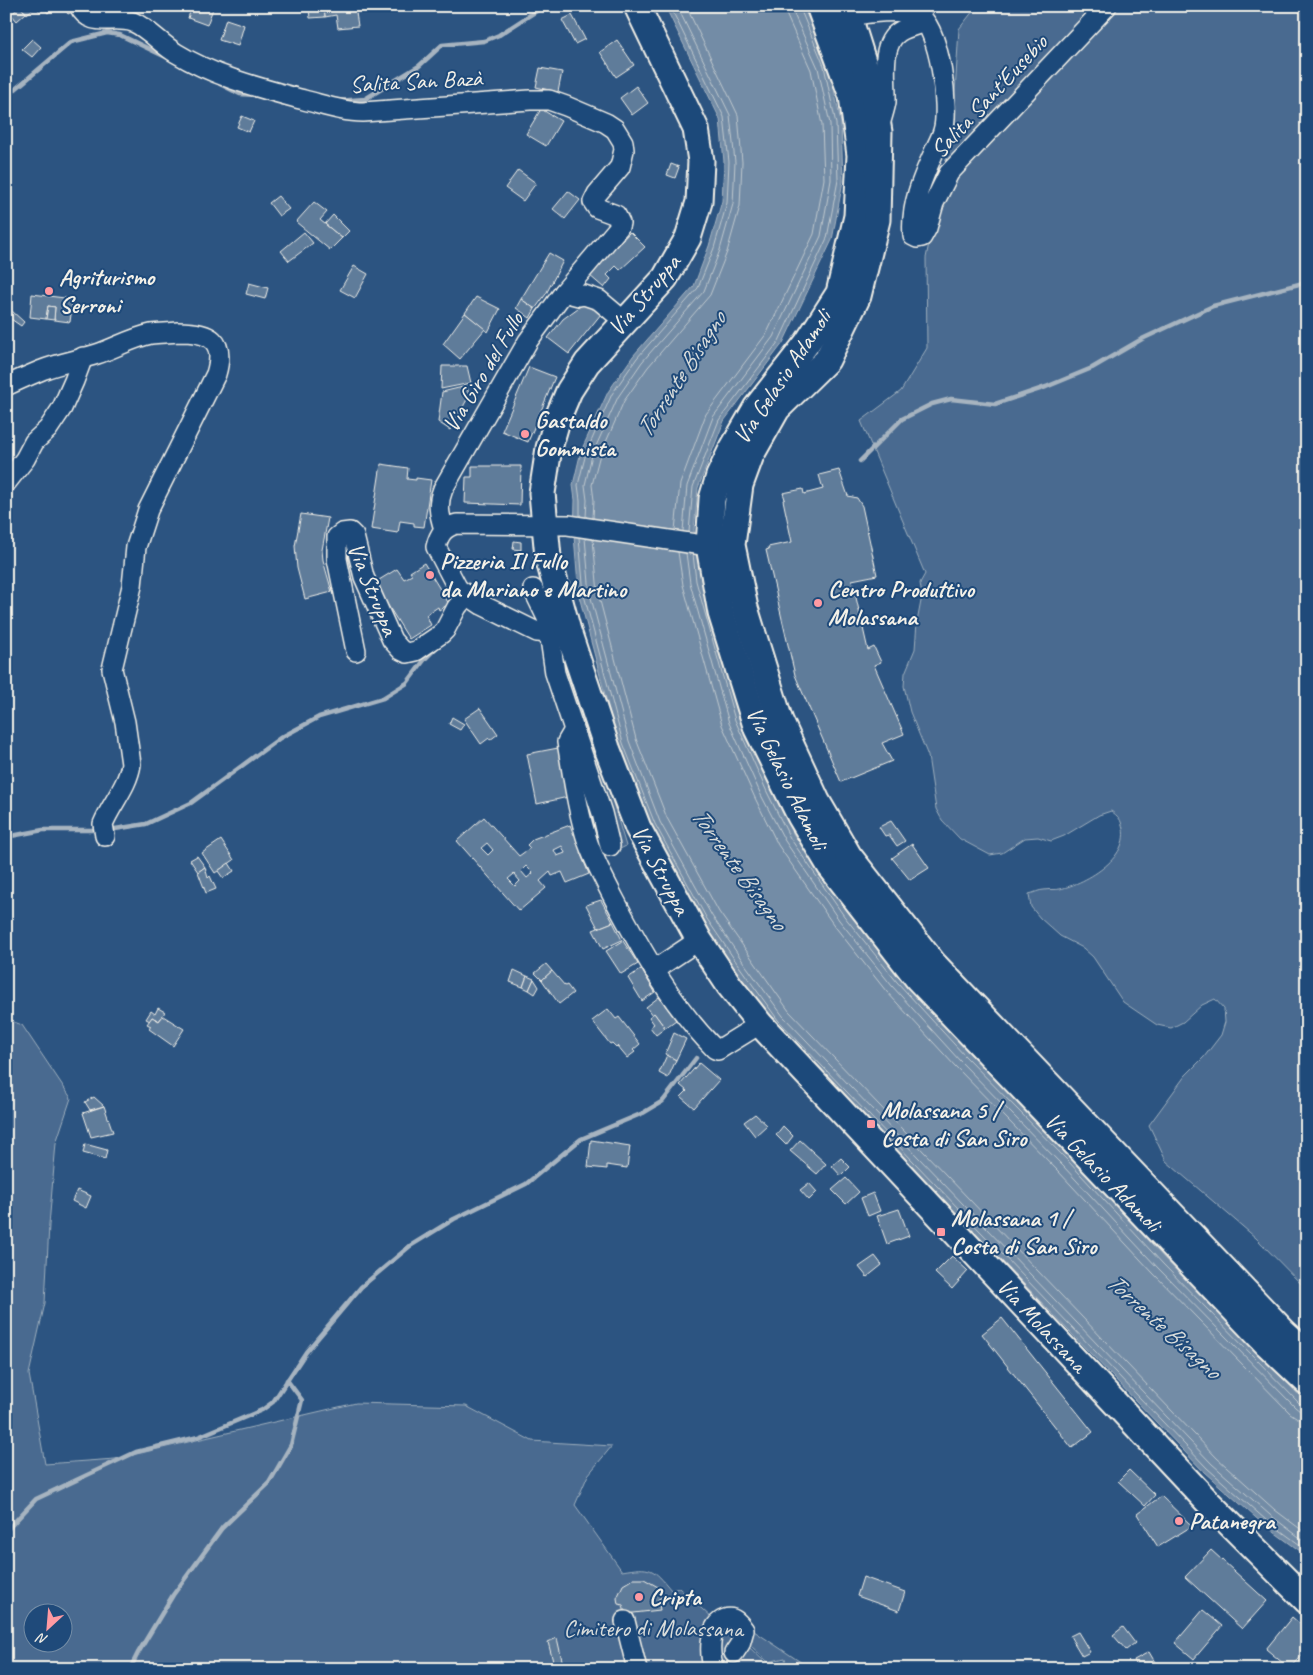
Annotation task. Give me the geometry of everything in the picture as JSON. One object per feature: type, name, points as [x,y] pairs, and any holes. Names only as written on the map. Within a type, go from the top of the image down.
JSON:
[{"type":"main road","name":"Via Struppa","points":[[636,6],[680,92],[696,129],[702,180],[695,218],[688,238],[677,259],[665,278],[587,363],[569,391],[558,417],[548,448],[542,493],[556,525],[548,557],[559,632],[591,701],[638,828],[699,940],[729,985],[760,1024]]},
{"type":"main road","name":"Via Gelasio Adamoli","points":[[819,6],[852,96],[860,155],[857,216],[839,293],[807,343],[756,408],[719,476],[712,499],[705,546],[721,613],[758,729],[800,816],[830,866],[918,979],[1267,1344],[1307,1382]]},
{"type":"main road","name":"Via Gelasio Adamoli","points":[[847,12],[872,90],[879,132],[877,220],[858,296],[827,360],[777,409],[751,454],[740,485],[732,545],[745,608],[780,721],[818,801],[849,856],[933,963],[1307,1354]]},
{"type":"main road","name":"Via Molassana","points":[[760,1024],[1207,1501],[1307,1601]]},
{"type":"street","name":"Salita San Bazà","points":[[79,6],[82,13],[88,18],[126,20],[139,25],[176,54],[231,79],[352,112],[515,100],[542,100],[556,102],[586,114],[615,129],[623,142],[624,150],[620,166],[597,194],[593,202],[597,208],[612,213],[619,219],[620,223],[616,231]]},
{"type":"street","name":"Salita Sant'Eusebio","points":[[925,22],[931,31],[937,50],[946,115],[944,131],[929,164],[914,207],[912,236],[916,238],[922,237],[928,228],[934,203],[949,173],[1108,6]]},
{"type":"street","points":[[847,12],[861,14],[910,13],[919,16],[925,22],[901,30],[889,43],[886,56],[885,105],[879,132]]},
{"type":"street","name":"Via Giro del Fullo","points":[[444,528],[439,513],[439,505],[448,479],[528,341],[564,292],[616,231]]},
{"type":"street","points":[[564,292],[600,300],[624,321]]},
{"type":"street","points":[[6,386],[42,370],[95,355],[152,334],[186,332],[208,336],[215,342],[220,356],[216,374],[148,510],[136,547],[132,586],[112,669],[125,722],[130,770],[104,830]]},
{"type":"street","points":[[6,483],[25,458],[34,442],[48,429],[62,408],[83,357]]},
{"type":"street","points":[[559,632],[536,632],[509,619],[458,589],[436,547],[438,536],[444,528],[458,524],[556,525],[705,546]]},
{"type":"street","name":"Via Struppa","points":[[356,651],[337,559],[337,537],[342,533],[350,532],[354,536],[364,577],[392,640],[404,652],[416,651],[443,632],[457,607],[467,595]]},
{"type":"street","name":"Via Struppa","points":[[533,589],[546,618],[559,632],[555,672],[571,730],[604,823],[610,846]]},
{"type":"street","points":[[591,701],[571,730],[577,800],[588,843],[602,875],[636,940],[654,970],[689,1020],[715,1049],[718,1050],[760,1024]]},
{"type":"street","name":"Via Struppa","points":[[588,843],[604,823]]},
{"type":"street","points":[[654,970],[699,940]]},
{"type":"street","points":[[714,1669],[712,1662],[712,1638],[718,1621],[729,1618],[738,1622],[744,1630],[740,1644],[734,1653]]},
{"type":"street","points":[[625,1621],[637,1669]]},
{"type":"green space","points":[[977,6],[1307,6],[1307,1290],[1256,1238],[1166,1161],[1149,1125],[1185,1076],[1204,1057],[1221,1035],[1225,1022],[1224,1009],[1215,999],[1202,1005],[1183,1022],[1171,1028],[1157,1025],[1123,1002],[1093,957],[1083,948],[1060,936],[1031,907],[1029,894],[1040,890],[1060,889],[1071,886],[1106,866],[1115,857],[1121,846],[1123,834],[1120,819],[1111,811],[1099,815],[1064,836],[1051,841],[1038,837],[1025,838],[1002,853],[990,855],[960,839],[942,820],[936,809],[928,756],[910,712],[904,686],[905,673],[915,649],[917,622],[922,596],[920,583],[925,574],[861,421],[901,391],[927,348],[926,258],[953,124],[959,29]]},
{"type":"green space","points":[[562,659],[594,741],[626,846],[597,861]]},
{"type":"green space","name":"Cimitero di Molassana","points":[[6,1019],[22,1025],[71,1098],[56,1143],[45,1303],[29,1374],[45,1464],[115,1459],[356,1403],[466,1406],[532,1441],[612,1446],[588,1475],[575,1505],[622,1571],[651,1570],[671,1590],[679,1588],[714,1620],[723,1613],[748,1646],[767,1664],[785,1661],[786,1669],[6,1669]]},
{"type":"green space","points":[[754,1631],[811,1669],[787,1669],[785,1658],[768,1662],[750,1645]]},
{"type":"water","name":"Torrente Bisagno","points":[[665,6],[803,6],[829,65],[841,123],[843,181],[832,240],[783,343],[724,421],[698,488],[694,530],[701,580],[739,718],[794,835],[849,913],[901,979],[1166,1260],[1307,1403],[1307,1556],[1263,1524],[1204,1472],[774,1023],[703,922],[650,827],[618,744],[579,596],[574,536],[575,500],[573,485],[581,451],[608,392],[633,356],[694,286],[709,246],[722,201],[724,162],[720,119]]},
{"type":"building","points":[[20,6],[35,6],[35,7],[27,14]]},
{"type":"building","points":[[35,6],[55,6],[48,13],[43,8],[40,12]]},
{"type":"building","points":[[63,6],[75,6],[77,9],[68,14]]},
{"type":"building","points":[[192,6],[214,6],[207,25],[188,18]]},
{"type":"building","points":[[355,6],[358,26],[338,28],[336,15],[325,17],[324,7]]},
{"type":"building","points":[[20,7],[26,13],[17,21],[11,14]]},
{"type":"building","points":[[324,7],[325,17],[310,18],[309,9]]},
{"type":"building","points":[[572,15],[585,39],[575,44],[562,20]]},
{"type":"building","points":[[226,19],[244,25],[238,46],[219,40]]},
{"type":"building","points":[[32,39],[41,47],[32,57],[22,49]]},
{"type":"building","points":[[617,40],[634,65],[616,77],[600,52]]},
{"type":"building","points":[[540,68],[562,72],[558,92],[536,87]]},
{"type":"building","points":[[636,86],[648,103],[632,115],[620,98]]},
{"type":"building","points":[[541,109],[561,121],[546,146],[526,134]]},
{"type":"building","points":[[242,116],[254,121],[249,132],[237,127]]},
{"type":"building","points":[[671,164],[679,167],[675,178],[667,175]]},
{"type":"building","points":[[518,170],[536,183],[523,201],[505,188]]},
{"type":"building","points":[[568,191],[580,200],[565,219],[553,209]]},
{"type":"building","points":[[278,196],[289,209],[279,216],[269,203]]},
{"type":"building","points":[[314,202],[327,212],[320,220],[342,238],[330,250],[296,222]]},
{"type":"building","points":[[333,215],[349,231],[342,238],[325,224]]},
{"type":"building","points":[[304,232],[313,243],[289,261],[281,251]]},
{"type":"building","points":[[630,232],[645,247],[620,270],[616,266],[607,275],[611,279],[604,288],[589,275]]},
{"type":"building","points":[[549,253],[563,261],[546,294],[535,309],[521,299]]},
{"type":"building","points":[[354,266],[368,274],[355,298],[340,290]]},
{"type":"building","points":[[249,283],[268,288],[265,299],[246,294]]},
{"type":"building","points":[[32,294],[73,299],[70,322],[54,320],[55,307],[48,306],[46,319],[30,317]]},
{"type":"building","points":[[476,297],[500,309],[488,332],[465,313]]},
{"type":"building","points":[[521,299],[535,309],[530,318],[516,308]]},
{"type":"building","points":[[586,302],[601,314],[569,354],[548,338],[563,319]]},
{"type":"building","points":[[48,306],[55,307],[54,320],[46,319]]},
{"type":"building","points":[[12,311],[24,322],[21,326],[8,317]]},
{"type":"building","points":[[465,313],[485,329],[460,359],[443,344]]},
{"type":"building","points":[[442,366],[467,366],[471,383],[441,389]]},
{"type":"building","points":[[529,367],[555,377],[528,442],[502,431]]},
{"type":"building","points":[[467,386],[469,396],[450,430],[438,422],[442,392]]},
{"type":"building","points":[[381,464],[408,468],[407,479],[431,480],[424,527],[400,521],[398,533],[371,529]]},
{"type":"building","points":[[472,466],[521,466],[520,505],[465,503],[466,477],[472,477]]},
{"type":"building","name":"Centro Produttivo Molassana","points":[[839,470],[848,496],[857,498],[862,506],[877,575],[852,580],[868,650],[874,647],[881,662],[874,665],[904,734],[882,743],[892,761],[841,782],[795,675],[766,550],[769,549],[768,547],[792,542],[783,493],[803,489],[804,494],[823,489],[819,475]]},
{"type":"building","points":[[301,514],[328,518],[322,550],[332,592],[305,599],[297,568],[295,546]]},
{"type":"building","points":[[514,541],[521,542],[521,550],[513,549]]},
{"type":"building","points":[[424,563],[449,604],[439,610],[438,607],[426,615],[431,625],[409,639],[374,583],[397,569],[404,579],[412,575],[410,572]]},
{"type":"building","points":[[480,708],[498,734],[481,744],[464,719]]},
{"type":"building","points":[[452,717],[464,724],[460,730],[449,724]]},
{"type":"building","points":[[558,748],[568,797],[537,804],[527,754]]},
{"type":"building","points":[[484,817],[519,856],[530,848],[527,845],[533,839],[570,825],[574,835],[576,834],[582,852],[580,852],[589,874],[567,883],[562,872],[552,876],[550,872],[540,881],[546,888],[519,911],[457,841]],"holes":[[[487,843],[493,850],[488,855],[481,848]],[[562,846],[565,853],[557,856],[554,850]],[[526,866],[533,873],[527,878],[521,871]],[[514,874],[520,881],[515,886],[508,879]]]},
{"type":"building","points":[[891,821],[905,841],[897,846],[889,835],[885,836],[879,827]]},
{"type":"building","points":[[221,840],[234,860],[215,873],[202,853]]},
{"type":"building","points":[[912,844],[929,868],[910,880],[892,858]]},
{"type":"building","points":[[197,856],[205,867],[198,872],[190,860]]},
{"type":"building","points":[[229,863],[234,871],[223,878],[218,871]]},
{"type":"building","points":[[205,867],[208,878],[210,876],[216,889],[206,893],[198,872]]},
{"type":"building","points":[[601,900],[613,922],[598,928],[586,905]]},
{"type":"building","points":[[613,922],[622,940],[603,949],[593,930]]},
{"type":"building","points":[[623,941],[638,964],[621,974],[606,951]]},
{"type":"building","points":[[546,964],[552,971],[542,980],[535,973]]},
{"type":"building","points":[[641,969],[655,992],[642,1001],[628,978]]},
{"type":"building","points":[[514,970],[527,976],[523,987],[510,982]]},
{"type":"building","points":[[552,971],[573,993],[559,1004],[542,980]]},
{"type":"building","points":[[527,976],[534,979],[529,990],[523,987]]},
{"type":"building","points":[[534,979],[539,987],[535,994],[529,990]]},
{"type":"building","points":[[659,997],[676,1020],[665,1028],[654,1013],[652,1015],[646,1007]]},
{"type":"building","points":[[158,1008],[165,1012],[159,1021],[152,1017],[150,1021],[146,1019],[151,1011],[155,1014]]},
{"type":"building","points":[[608,1009],[616,1019],[619,1017],[640,1044],[633,1050],[635,1052],[627,1058],[617,1046],[612,1043],[610,1044],[592,1021]]},
{"type":"building","points":[[654,1013],[665,1028],[656,1035],[650,1027],[654,1024],[649,1017]]},
{"type":"building","points":[[163,1016],[184,1029],[173,1046],[149,1029],[151,1026],[147,1024],[152,1017],[159,1021]]},
{"type":"building","points":[[674,1033],[686,1039],[676,1060],[665,1054]]},
{"type":"building","points":[[667,1055],[676,1060],[668,1078],[659,1073]]},
{"type":"building","points":[[699,1063],[719,1080],[694,1108],[681,1097],[687,1091],[680,1085]]},
{"type":"building","points":[[94,1097],[104,1106],[90,1110],[85,1102]]},
{"type":"building","points":[[104,1106],[113,1132],[91,1137],[83,1113]]},
{"type":"building","points":[[755,1114],[767,1125],[755,1136],[744,1122]]},
{"type":"building","points":[[783,1126],[793,1136],[786,1145],[776,1135]]},
{"type":"building","points":[[591,1140],[630,1146],[627,1168],[607,1165],[607,1169],[588,1167]]},
{"type":"building","points":[[800,1140],[826,1164],[817,1174],[790,1151]]},
{"type":"building","points":[[85,1144],[107,1150],[105,1159],[83,1153]]},
{"type":"building","points":[[841,1158],[850,1167],[841,1176],[832,1166]]},
{"type":"building","points":[[846,1178],[859,1192],[846,1204],[832,1190]]},
{"type":"building","points":[[809,1183],[817,1192],[809,1200],[800,1190]]},
{"type":"building","points":[[77,1190],[91,1196],[86,1208],[72,1201]]},
{"type":"building","points":[[873,1193],[880,1211],[868,1216],[861,1198]]},
{"type":"building","points":[[899,1209],[909,1236],[887,1244],[877,1216]]},
{"type":"building","points":[[875,1256],[882,1265],[867,1277],[859,1267]]},
{"type":"building","points":[[952,1256],[968,1271],[952,1289],[935,1273]]},
{"type":"building","points":[[1002,1318],[1093,1432],[1072,1448],[982,1334]]},
{"type":"building","points":[[1129,1470],[1155,1495],[1145,1506],[1118,1481]]},
{"type":"building","points":[[1161,1496],[1192,1526],[1158,1547],[1137,1514]]},
{"type":"building","points":[[1211,1550],[1267,1601],[1242,1629],[1185,1577]]},
{"type":"building","points":[[863,1577],[905,1592],[899,1611],[857,1596]]},
{"type":"building","name":"Cripta","points":[[633,1579],[644,1579],[658,1587],[661,1595],[661,1599],[658,1599],[660,1610],[625,1614],[623,1605],[618,1604],[617,1598],[623,1585]]},
{"type":"building","points":[[1203,1610],[1222,1626],[1194,1659],[1175,1643]]},
{"type":"building","points":[[1292,1617],[1307,1630],[1307,1650],[1290,1669],[1266,1649]]},
{"type":"building","points":[[1123,1627],[1135,1643],[1126,1650],[1113,1635]]},
{"type":"building","points":[[1078,1632],[1090,1652],[1082,1656],[1070,1636]]},
{"type":"building","points":[[557,1638],[564,1669],[555,1669],[548,1642]]},
{"type":"building","points":[[1149,1652],[1156,1664],[1147,1669],[1138,1669],[1134,1660]]},
{"type":"waterway","points":[[337,101],[365,99],[419,66],[442,45],[484,41],[499,35],[544,6]]},
{"type":"waterway","points":[[6,97],[71,42],[107,33],[120,35],[168,58]]},
{"type":"waterway","points":[[220,84],[240,94],[255,95]]},
{"type":"waterway","points":[[860,461],[902,419],[932,404],[951,399],[995,404],[1046,387],[1092,368],[1142,339],[1213,306],[1307,282]]},
{"type":"waterway","points":[[109,830],[146,824],[191,803],[280,738],[319,717],[383,698],[407,683],[436,648]]},
{"type":"waterway","points":[[6,837],[43,830],[99,830]]},
{"type":"waterway","points":[[6,1531],[36,1499],[136,1452],[198,1437],[262,1410],[273,1402],[306,1352],[361,1287],[410,1246],[454,1219],[526,1184],[581,1139],[643,1113],[663,1101],[696,1058]]},
{"type":"waterway","points":[[130,1669],[173,1595],[222,1528],[269,1483],[291,1445],[302,1400],[287,1380]]},
{"type":"place","name":"Agriturismo Serroni","points":[[49,291]]},
{"type":"place","name":"Gastaldo Gommista","points":[[525,434]]},
{"type":"place","name":"Pizzeria Il Fullo da Mariano e Martino","points":[[430,575]]},
{"type":"place","name":"Centro Produttivo Molassana","points":[[818,603]]},
{"type":"place","name":"Molassana 5 / Costa di San Siro","points":[[871,1124]]},
{"type":"place","name":"Molassana 1 / Costa di San Siro","points":[[941,1232]]},
{"type":"place","name":"Patanegra","points":[[1179,1521]]},
{"type":"place","name":"Cripta","points":[[639,1597]]}]
